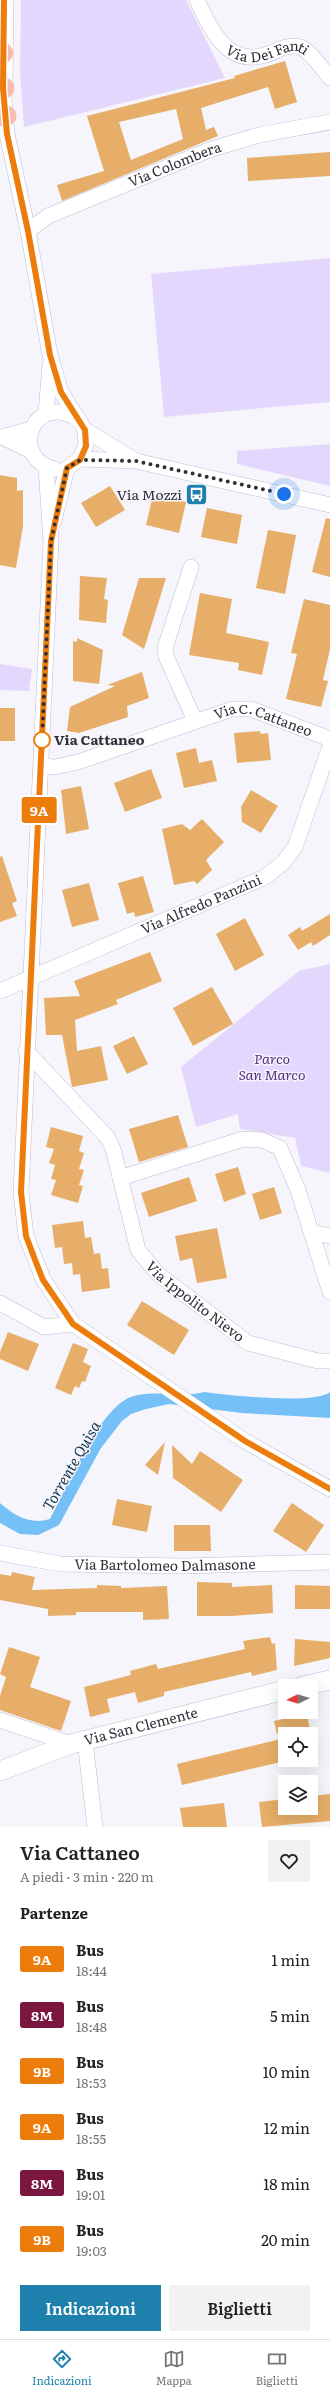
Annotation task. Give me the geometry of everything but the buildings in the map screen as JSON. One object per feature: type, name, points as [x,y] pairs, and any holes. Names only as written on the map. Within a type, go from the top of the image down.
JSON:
[{"type":"street","points":[[4,0],[1,53],[3,114],[28,231],[50,355],[61,392],[82,425],[86,446],[80,460]]},
{"type":"street","name":"Via Dei Fanti","points":[[197,0],[220,42],[236,56],[251,58],[264,55],[284,47],[300,47],[308,52],[330,78]]},
{"type":"street","name":"Via Colombera","points":[[28,231],[48,216],[209,150],[259,135],[330,122]]},
{"type":"street","points":[[46,413],[50,355]]},
{"type":"street","points":[[136,461],[63,412],[46,413],[37,420],[31,428],[29,440],[31,451],[35,458],[46,467],[57,470],[67,468],[80,460],[136,461],[330,504]]},
{"type":"street","points":[[1,437],[31,428]]},
{"type":"street","points":[[1,437],[31,451]]},
{"type":"street","points":[[46,467],[51,541],[26,1051],[21,1192],[26,1236],[43,1280],[73,1324],[245,1441],[330,1489]]},
{"type":"street","points":[[51,541],[67,468]]},
{"type":"street","name":"Via C. Cattaneo","points":[[191,567],[165,648],[166,656],[195,721]]},
{"type":"street","name":"Via C. Cattaneo","points":[[41,766],[55,767],[78,762],[232,709],[251,709],[330,739]]},
{"type":"street","name":"Via Alfredo Panzini","points":[[0,991],[179,916],[265,877],[283,863],[295,847],[330,746]]},
{"type":"street","name":"Via Ippolito Nievo","points":[[26,1051],[108,1138],[113,1149],[138,1250],[158,1274],[248,1343],[318,1361],[330,1361]]},
{"type":"street","points":[[120,1178],[243,1139],[262,1140],[280,1148],[298,1190],[330,1292]]},
{"type":"street","points":[[311,1232],[330,1236]]},
{"type":"street","points":[[0,1303],[44,1327],[73,1324]]},
{"type":"street","name":"Via Bartolomeo Dalmasone","points":[[0,1553],[60,1564],[184,1566],[330,1562]]},
{"type":"street","points":[[318,1683],[330,1680]]},
{"type":"street","name":"Via San Clemente","points":[[0,1771],[78,1742],[278,1692]]},
{"type":"street","points":[[0,1720],[78,1742],[94,1827]]},
{"type":"green space","points":[[21,0],[186,0],[225,78],[24,127],[20,71]]},
{"type":"green space","points":[[330,258],[330,402],[164,417],[151,274]]},
{"type":"green space","points":[[330,444],[330,486],[237,464],[237,451]]},
{"type":"green space","points":[[0,664],[32,669],[29,691],[0,690]]},
{"type":"green space","name":"Parco San Marco","points":[[330,964],[330,1173],[301,1166],[295,1138],[240,1129],[238,1114],[196,1127],[181,1067],[299,971]]},
{"type":"water","points":[[204,1392],[250,1397],[289,1399],[321,1396],[330,1392],[330,1418],[242,1413],[169,1404],[146,1409],[131,1414],[122,1421],[101,1448],[59,1525],[38,1535],[20,1534],[0,1523],[0,1503],[11,1512],[29,1520],[43,1521],[50,1519],[86,1449],[109,1414],[121,1402],[143,1394],[195,1394]]},
{"type":"bus line","name":"9A","points":[[4,0],[2,53],[7,134],[28,231],[50,355],[61,392],[85,430],[86,446],[80,460],[67,468],[57,504],[51,541],[26,1051],[21,1192],[26,1236],[43,1280],[73,1324],[245,1441],[330,1489]]},
{"type":"place","name":"Via Mozzi","points":[[197,495]]},
{"type":"place","name":"Via Cattaneo","points":[[42,740]]},
{"type":"route","points":[[42,740],[51,541],[57,504],[67,468],[80,460],[136,461],[284,494]]},
{"type":"water label","name":"Torrente Quisa","points":[[72,1466]]}]
